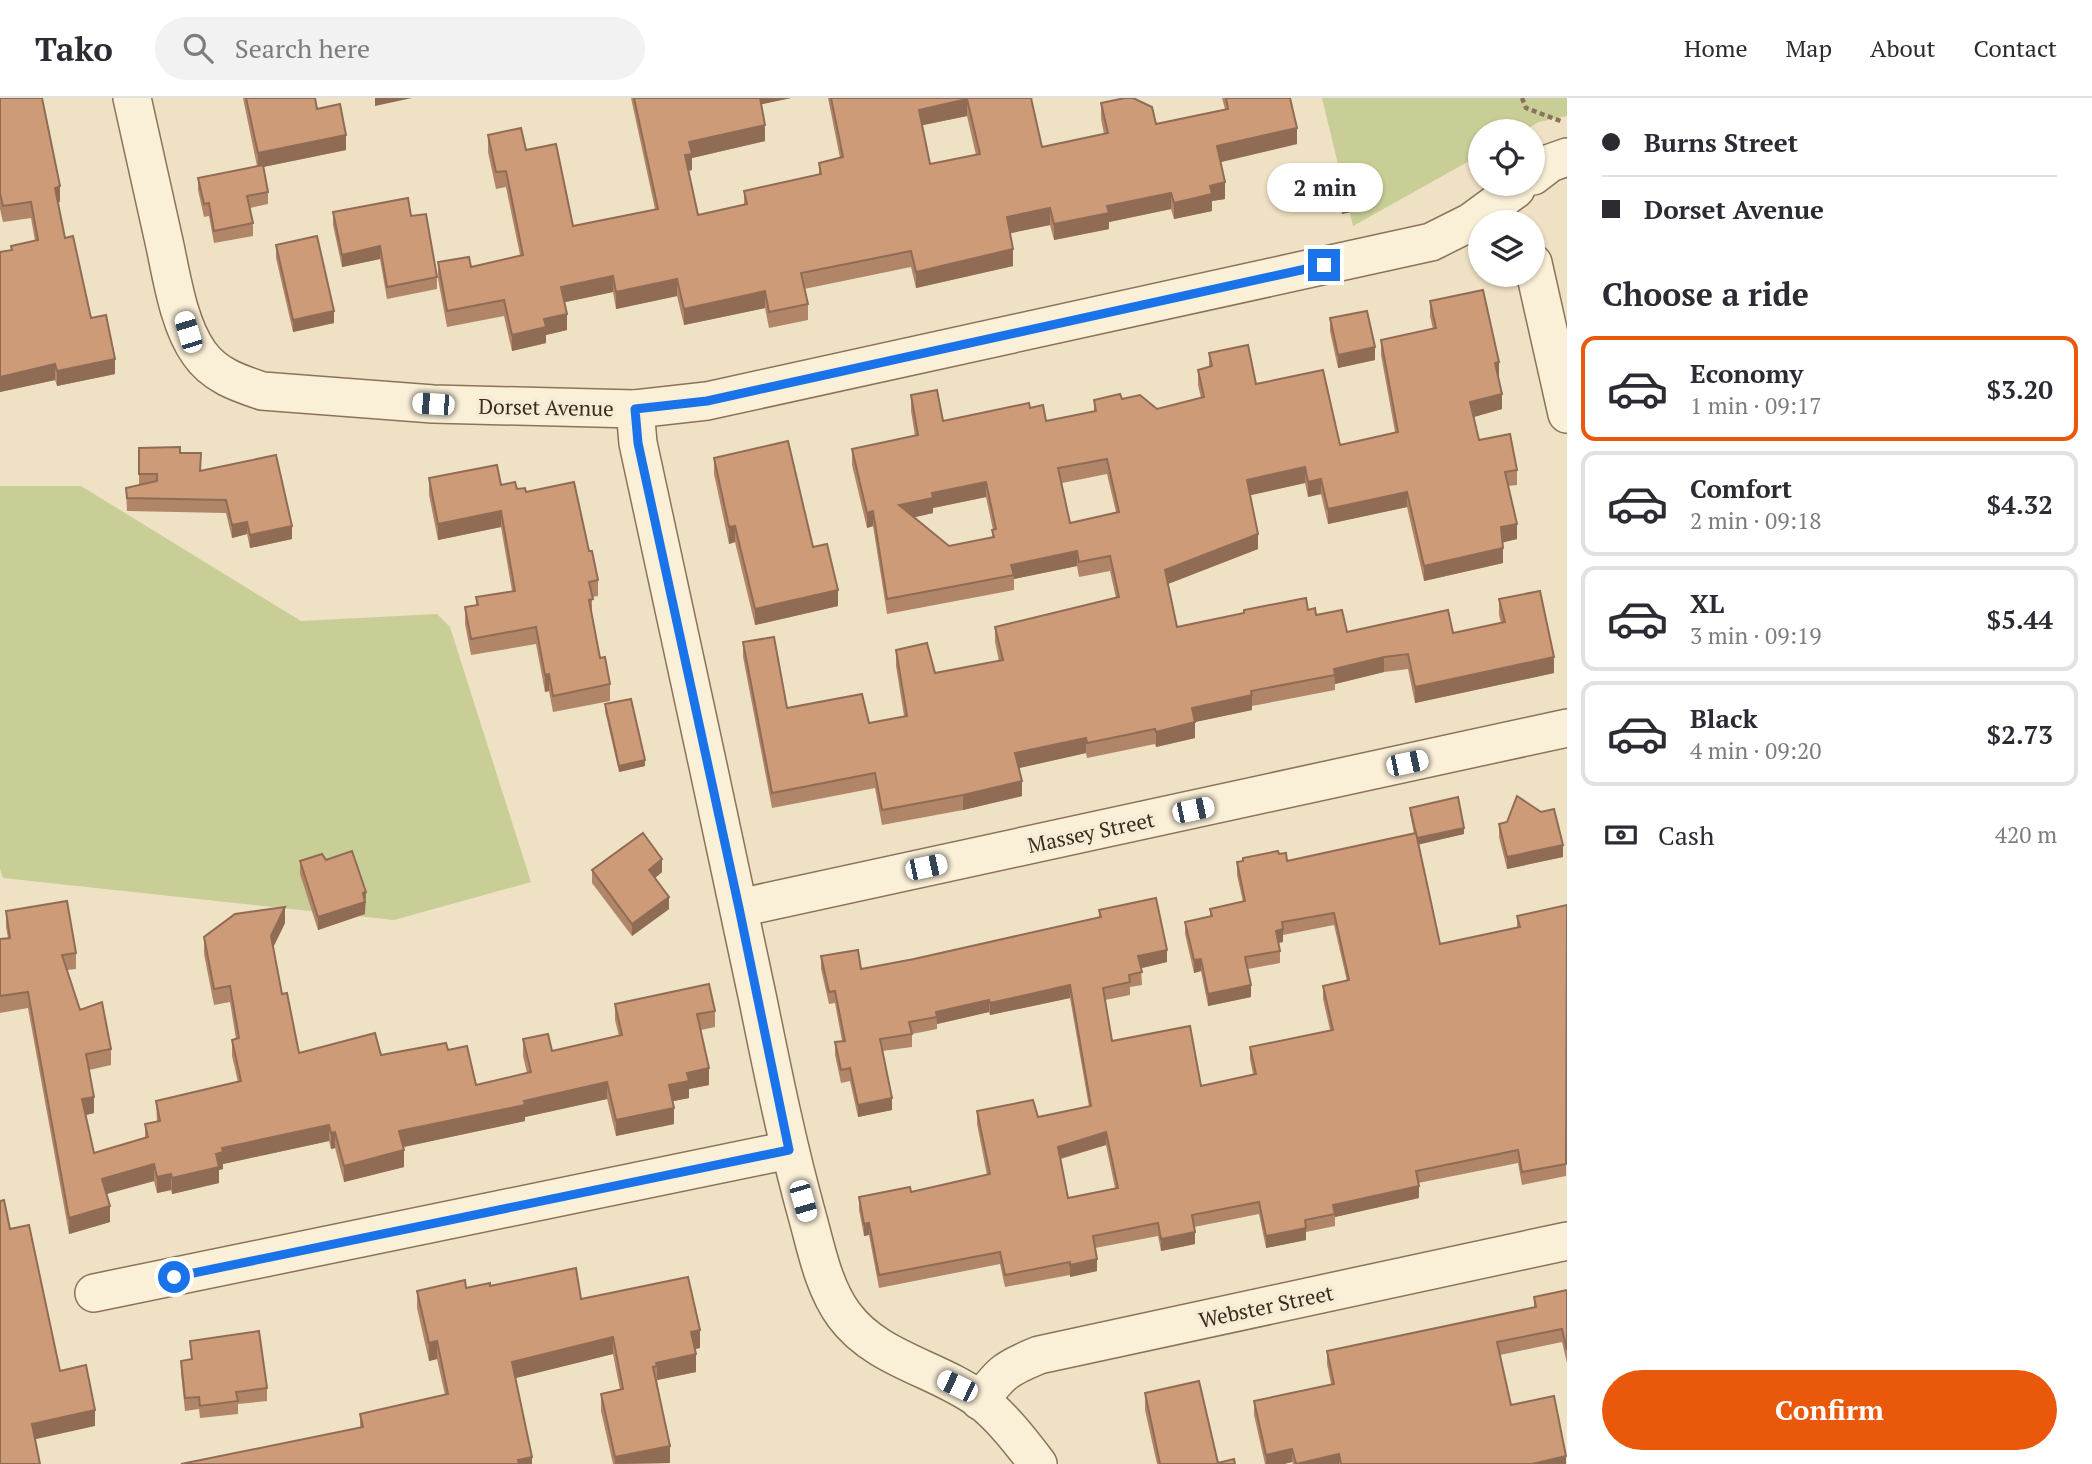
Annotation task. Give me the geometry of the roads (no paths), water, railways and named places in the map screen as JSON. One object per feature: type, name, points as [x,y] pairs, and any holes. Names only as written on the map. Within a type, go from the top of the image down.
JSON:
[{"type":"street","name":"Dorset Avenue","points":[[132,98],[176,294],[188,332],[199,354],[218,372],[238,384],[262,391],[433,404],[635,409],[707,401],[1431,242],[1519,196]]},
{"type":"street","name":"Dorset Avenue","points":[[1545,169],[1550,163],[1567,157]]},
{"type":"street","points":[[1539,287],[1567,414]]},
{"type":"street","points":[[635,409],[638,443],[789,1150],[824,1279],[844,1314],[863,1336],[894,1356],[957,1386],[980,1401],[1005,1425],[1038,1464]]},
{"type":"street","name":"Massey Street","points":[[739,908],[1567,728]]},
{"type":"street","points":[[94,1293],[789,1150]]},
{"type":"street","name":"Webster Street","points":[[980,1401],[996,1380],[1013,1365],[1039,1355],[1567,1241]]}]
